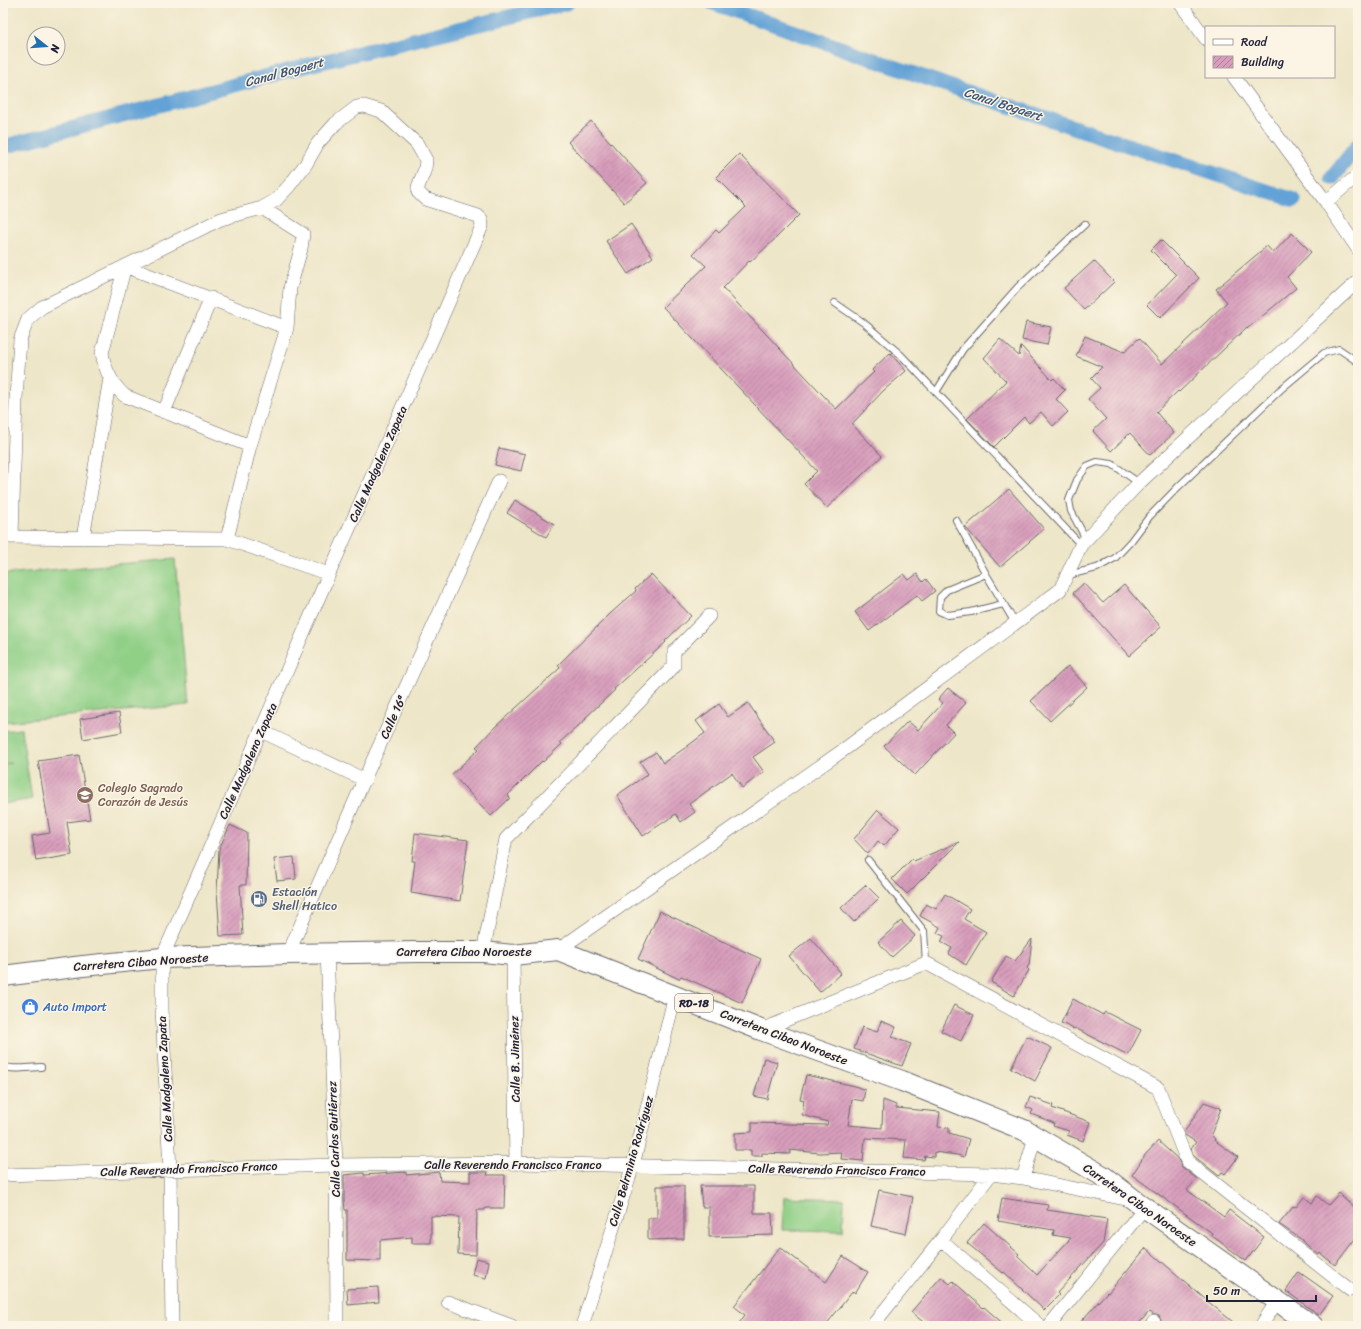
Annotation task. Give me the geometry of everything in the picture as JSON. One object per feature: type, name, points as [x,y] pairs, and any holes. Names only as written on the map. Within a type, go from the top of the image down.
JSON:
[{"type":"main road","name":"Carretera Cibao Noroeste","points":[[3,976],[162,958],[327,953],[483,952],[513,955],[558,950],[761,1030],[902,1081],[1024,1130],[1103,1176],[1313,1326]]},
{"type":"street","points":[[1180,3],[1205,38]]},
{"type":"street","points":[[1235,78],[1326,202],[1358,249]]},
{"type":"street","name":"Calle Madgaleno Zapata","points":[[172,1326],[170,1170],[162,1009],[162,958],[482,226],[482,222],[478,216],[425,199],[418,192],[418,187],[425,169],[426,160],[417,144],[381,112],[364,106],[357,107],[336,123],[318,143],[306,164],[289,186],[276,200],[262,208]]},
{"type":"street","points":[[1326,202],[1358,174]]},
{"type":"street","points":[[227,538],[250,446],[287,328],[290,288],[301,249],[303,234],[262,208],[221,219],[42,306],[28,319],[20,340],[8,537],[227,538],[329,574]]},
{"type":"street","points":[[125,266],[287,328]]},
{"type":"street","points":[[125,266],[102,353],[104,367],[116,388],[125,396],[250,446]]},
{"type":"street","points":[[558,950],[842,751],[1060,590],[1083,542],[1139,483],[1358,281]]},
{"type":"street","points":[[164,412],[211,298]]},
{"type":"street","points":[[82,538],[110,378]]},
{"type":"street","name":"Calle 16ª","points":[[288,954],[500,481]]},
{"type":"street","points":[[483,952],[506,839],[674,666],[674,652],[709,616]]},
{"type":"street","points":[[261,731],[365,780]]},
{"type":"street","name":"Calle Carlos Gutiérrez","points":[[327,953],[336,1165],[337,1326]]},
{"type":"street","name":"Calle B. Jiménez","points":[[513,955],[516,1163]]},
{"type":"street","points":[[761,1030],[926,963],[1158,1088],[1187,1161],[1350,1290]]},
{"type":"street","name":"Calle Belrminio Rodríguez","points":[[582,1326],[633,1165],[675,995]]},
{"type":"street","points":[[1022,1178],[1035,1137]]},
{"type":"street","name":"Calle Reverendo Francisco Franco","points":[[3,1175],[336,1165],[516,1163],[991,1174],[1022,1178],[1141,1204]]},
{"type":"street","points":[[872,1326],[941,1240],[991,1174]]},
{"type":"street","points":[[1049,1326],[1141,1204]]},
{"type":"street","points":[[941,1240],[1040,1326]]},
{"type":"street","points":[[1261,1326],[1277,1301]]},
{"type":"street","points":[[448,1302],[512,1326]]},
{"type":"lane","points":[[936,392],[963,349],[1018,287],[1085,224]]},
{"type":"lane","points":[[835,303],[864,323],[901,355],[1083,542]]},
{"type":"lane","points":[[1067,575],[1097,568],[1115,558],[1131,541],[1149,517],[1178,487],[1280,390],[1324,353],[1339,349],[1358,362]]},
{"type":"lane","points":[[1083,542],[1071,510],[1069,500],[1077,480],[1087,466],[1097,462],[1112,464],[1139,483]]},
{"type":"lane","points":[[956,520],[1015,623]]},
{"type":"lane","points":[[986,574],[947,590],[940,597],[939,611],[948,615],[971,612],[1003,604]]},
{"type":"lane","points":[[868,860],[924,931],[926,963]]},
{"type":"lane","points":[[3,1066],[13,1068],[41,1067]]},
{"type":"green space","points":[[175,559],[188,705],[3,722],[3,574]]},
{"type":"green space","points":[[21,729],[32,799],[3,804],[3,731]]},
{"type":"green space","points":[[784,1197],[844,1199],[843,1231],[782,1230]]},
{"type":"building","points":[[591,121],[647,183],[624,203],[568,142]]},
{"type":"building","points":[[739,154],[799,215],[750,262],[749,261],[723,288],[836,409],[874,372],[872,370],[890,353],[906,371],[883,391],[852,424],[882,456],[827,508],[804,484],[817,471],[663,307],[706,266],[693,254],[716,230],[719,233],[746,207],[716,177]]},
{"type":"building","points":[[631,224],[653,257],[628,274],[606,241]]},
{"type":"building","points":[[1292,233],[1311,252],[1287,277],[1296,288],[1248,328],[1247,327],[1156,412],[1174,433],[1150,455],[1130,433],[1111,451],[1093,431],[1106,419],[1088,399],[1100,388],[1091,378],[1102,367],[1076,356],[1085,336],[1124,352],[1139,338],[1162,364],[1227,302],[1216,289],[1267,246],[1273,253]]},
{"type":"building","points":[[1161,240],[1199,278],[1160,318],[1147,305],[1176,275],[1151,250]]},
{"type":"building","points":[[1094,261],[1114,282],[1084,310],[1064,288]]},
{"type":"building","points":[[1026,322],[1051,327],[1047,345],[1022,340]]},
{"type":"building","points":[[1000,339],[1019,356],[1021,346],[1052,380],[1054,378],[1065,390],[1056,399],[1068,412],[1053,426],[1041,412],[1029,423],[1024,417],[994,447],[967,419],[1006,381],[984,358]]},
{"type":"building","points":[[499,448],[525,454],[521,471],[495,465]]},
{"type":"building","points":[[1009,489],[1044,529],[1000,567],[965,527]]},
{"type":"building","points":[[515,500],[554,524],[546,537],[507,513]]},
{"type":"building","points":[[651,574],[691,616],[665,641],[666,642],[614,689],[615,690],[585,718],[586,719],[560,742],[562,744],[543,762],[542,761],[508,795],[510,798],[491,816],[452,774],[479,749],[476,747],[495,727],[560,668],[558,665],[611,613],[636,591],[635,589]]},
{"type":"building","points":[[904,574],[909,580],[917,574],[923,582],[926,579],[935,591],[922,601],[917,595],[869,631],[855,612]]},
{"type":"building","points":[[1084,583],[1103,603],[1124,585],[1161,627],[1129,656],[1073,593]]},
{"type":"building","points":[[1068,666],[1087,687],[1050,721],[1031,701]]},
{"type":"building","points":[[948,688],[966,703],[946,725],[954,733],[915,775],[884,746],[908,721],[918,730],[943,703],[938,699]]},
{"type":"building","points":[[748,703],[775,742],[753,757],[764,772],[742,788],[732,773],[689,804],[695,812],[681,822],[676,814],[643,836],[617,795],[648,774],[640,762],[656,752],[663,763],[685,748],[705,733],[696,721],[719,704],[728,717]]},
{"type":"building","points":[[119,713],[122,732],[83,739],[80,719]]},
{"type":"building","points":[[79,755],[90,819],[67,822],[72,855],[36,861],[32,836],[50,833],[38,761]]},
{"type":"building","points":[[878,810],[899,828],[884,846],[878,841],[868,854],[854,839]]},
{"type":"building","points":[[230,825],[247,833],[246,885],[240,885],[243,935],[220,936],[217,891],[219,849]]},
{"type":"building","points":[[415,833],[468,840],[460,901],[411,893],[415,861],[412,861]]},
{"type":"building","points":[[959,842],[907,894],[892,879],[912,859],[914,861]]},
{"type":"building","points":[[294,857],[296,879],[277,881],[274,859]]},
{"type":"building","points":[[866,885],[879,898],[854,922],[841,908]]},
{"type":"building","points":[[945,894],[970,909],[964,919],[986,932],[966,965],[949,954],[952,948],[941,942],[944,936],[937,933],[940,927],[920,916],[926,904],[936,909]]},
{"type":"building","points":[[660,911],[761,959],[742,1003],[681,976],[679,979],[638,959]]},
{"type":"building","points":[[901,921],[915,936],[892,957],[878,942]]},
{"type":"building","points":[[811,938],[841,973],[820,992],[789,956]]},
{"type":"building","points":[[1032,939],[1029,965],[1027,968],[1029,970],[1014,996],[991,982],[1006,956],[1015,961]]},
{"type":"building","points":[[1073,999],[1103,1015],[1105,1012],[1141,1030],[1128,1055],[1075,1028],[1074,1029],[1061,1023]]},
{"type":"building","points":[[954,1005],[974,1015],[961,1041],[941,1031]]},
{"type":"building","points":[[881,1021],[896,1027],[892,1037],[911,1044],[902,1066],[854,1049],[862,1027],[877,1032]]},
{"type":"building","points":[[1027,1036],[1052,1048],[1035,1081],[1011,1068]]},
{"type":"building","points":[[764,1058],[777,1062],[767,1099],[754,1096]]},
{"type":"building","points":[[806,1075],[855,1086],[865,1090],[863,1101],[852,1099],[848,1125],[882,1128],[883,1100],[896,1105],[896,1108],[940,1112],[938,1127],[949,1128],[949,1133],[969,1139],[964,1157],[934,1152],[934,1157],[925,1156],[924,1160],[904,1158],[906,1140],[865,1138],[863,1161],[841,1159],[842,1152],[820,1153],[790,1150],[790,1154],[762,1153],[762,1156],[751,1156],[751,1150],[735,1150],[735,1133],[752,1132],[752,1123],[827,1125],[828,1122],[802,1115],[804,1100],[800,1099]]},
{"type":"building","points":[[1030,1097],[1053,1105],[1052,1108],[1090,1122],[1083,1141],[1067,1135],[1069,1131],[1053,1126],[1054,1123],[1031,1114],[1033,1110],[1026,1107]]},
{"type":"building","points":[[1204,1102],[1221,1108],[1211,1135],[1215,1139],[1214,1140],[1238,1157],[1225,1174],[1222,1172],[1219,1176],[1194,1156],[1191,1149],[1196,1142],[1185,1135],[1184,1132]]},
{"type":"building","points":[[1158,1141],[1177,1158],[1182,1167],[1197,1179],[1187,1190],[1224,1217],[1229,1210],[1264,1237],[1246,1261],[1211,1235],[1212,1233],[1132,1175],[1145,1155]]},
{"type":"building","points":[[406,1172],[406,1175],[439,1172],[440,1181],[470,1182],[470,1172],[488,1172],[487,1175],[505,1175],[504,1208],[485,1208],[485,1210],[477,1210],[476,1255],[458,1254],[459,1217],[431,1216],[431,1243],[412,1243],[412,1237],[380,1240],[380,1261],[347,1260],[347,1210],[345,1210],[344,1200],[344,1175]]},
{"type":"building","points":[[657,1186],[684,1186],[684,1239],[648,1240],[648,1218],[657,1218]]},
{"type":"building","points":[[700,1186],[754,1186],[754,1213],[772,1213],[773,1235],[709,1237],[709,1207],[702,1207]]},
{"type":"building","points":[[879,1190],[913,1197],[906,1234],[871,1226]]},
{"type":"building","points":[[1339,1193],[1358,1211],[1358,1235],[1335,1265],[1320,1253],[1319,1255],[1302,1240],[1279,1224],[1294,1206],[1296,1207],[1304,1197],[1312,1203],[1317,1196],[1328,1205]]},
{"type":"building","points":[[1002,1198],[1048,1205],[1047,1210],[1107,1219],[1103,1243],[1057,1293],[1059,1295],[1044,1310],[1004,1272],[1003,1273],[967,1243],[984,1223],[1019,1254],[1017,1256],[1037,1275],[1071,1238],[1053,1235],[1054,1230],[998,1221]]},
{"type":"building","points":[[780,1247],[826,1282],[843,1256],[868,1272],[855,1293],[853,1291],[825,1326],[737,1326],[745,1315],[734,1306]]},
{"type":"building","points":[[1146,1248],[1238,1326],[1166,1326],[1162,1323],[1159,1316],[1149,1312],[1137,1326],[1077,1326],[1107,1292],[1108,1293]]},
{"type":"building","points":[[476,1258],[489,1261],[486,1278],[472,1275]]},
{"type":"building","points":[[1299,1272],[1333,1296],[1319,1315],[1286,1291]]},
{"type":"building","points":[[941,1277],[950,1284],[953,1281],[1006,1326],[928,1326],[911,1312]]},
{"type":"building","points":[[378,1287],[379,1302],[348,1305],[347,1289]]},
{"type":"waterway","name":"Canal Bogaert","points":[[3,147],[309,65],[567,3]]},
{"type":"waterway","name":"Canal Bogaert","points":[[713,3],[940,83],[1294,200]]},
{"type":"waterway","points":[[1332,178],[1358,145]]},
{"type":"place","name":"Colegio Sagrado Corazón de Jesús","points":[[85,795]]},
{"type":"place","name":"Estación Shell Hatico","points":[[259,899]]},
{"type":"place","name":"Auto Import","points":[[30,1007]]}]
